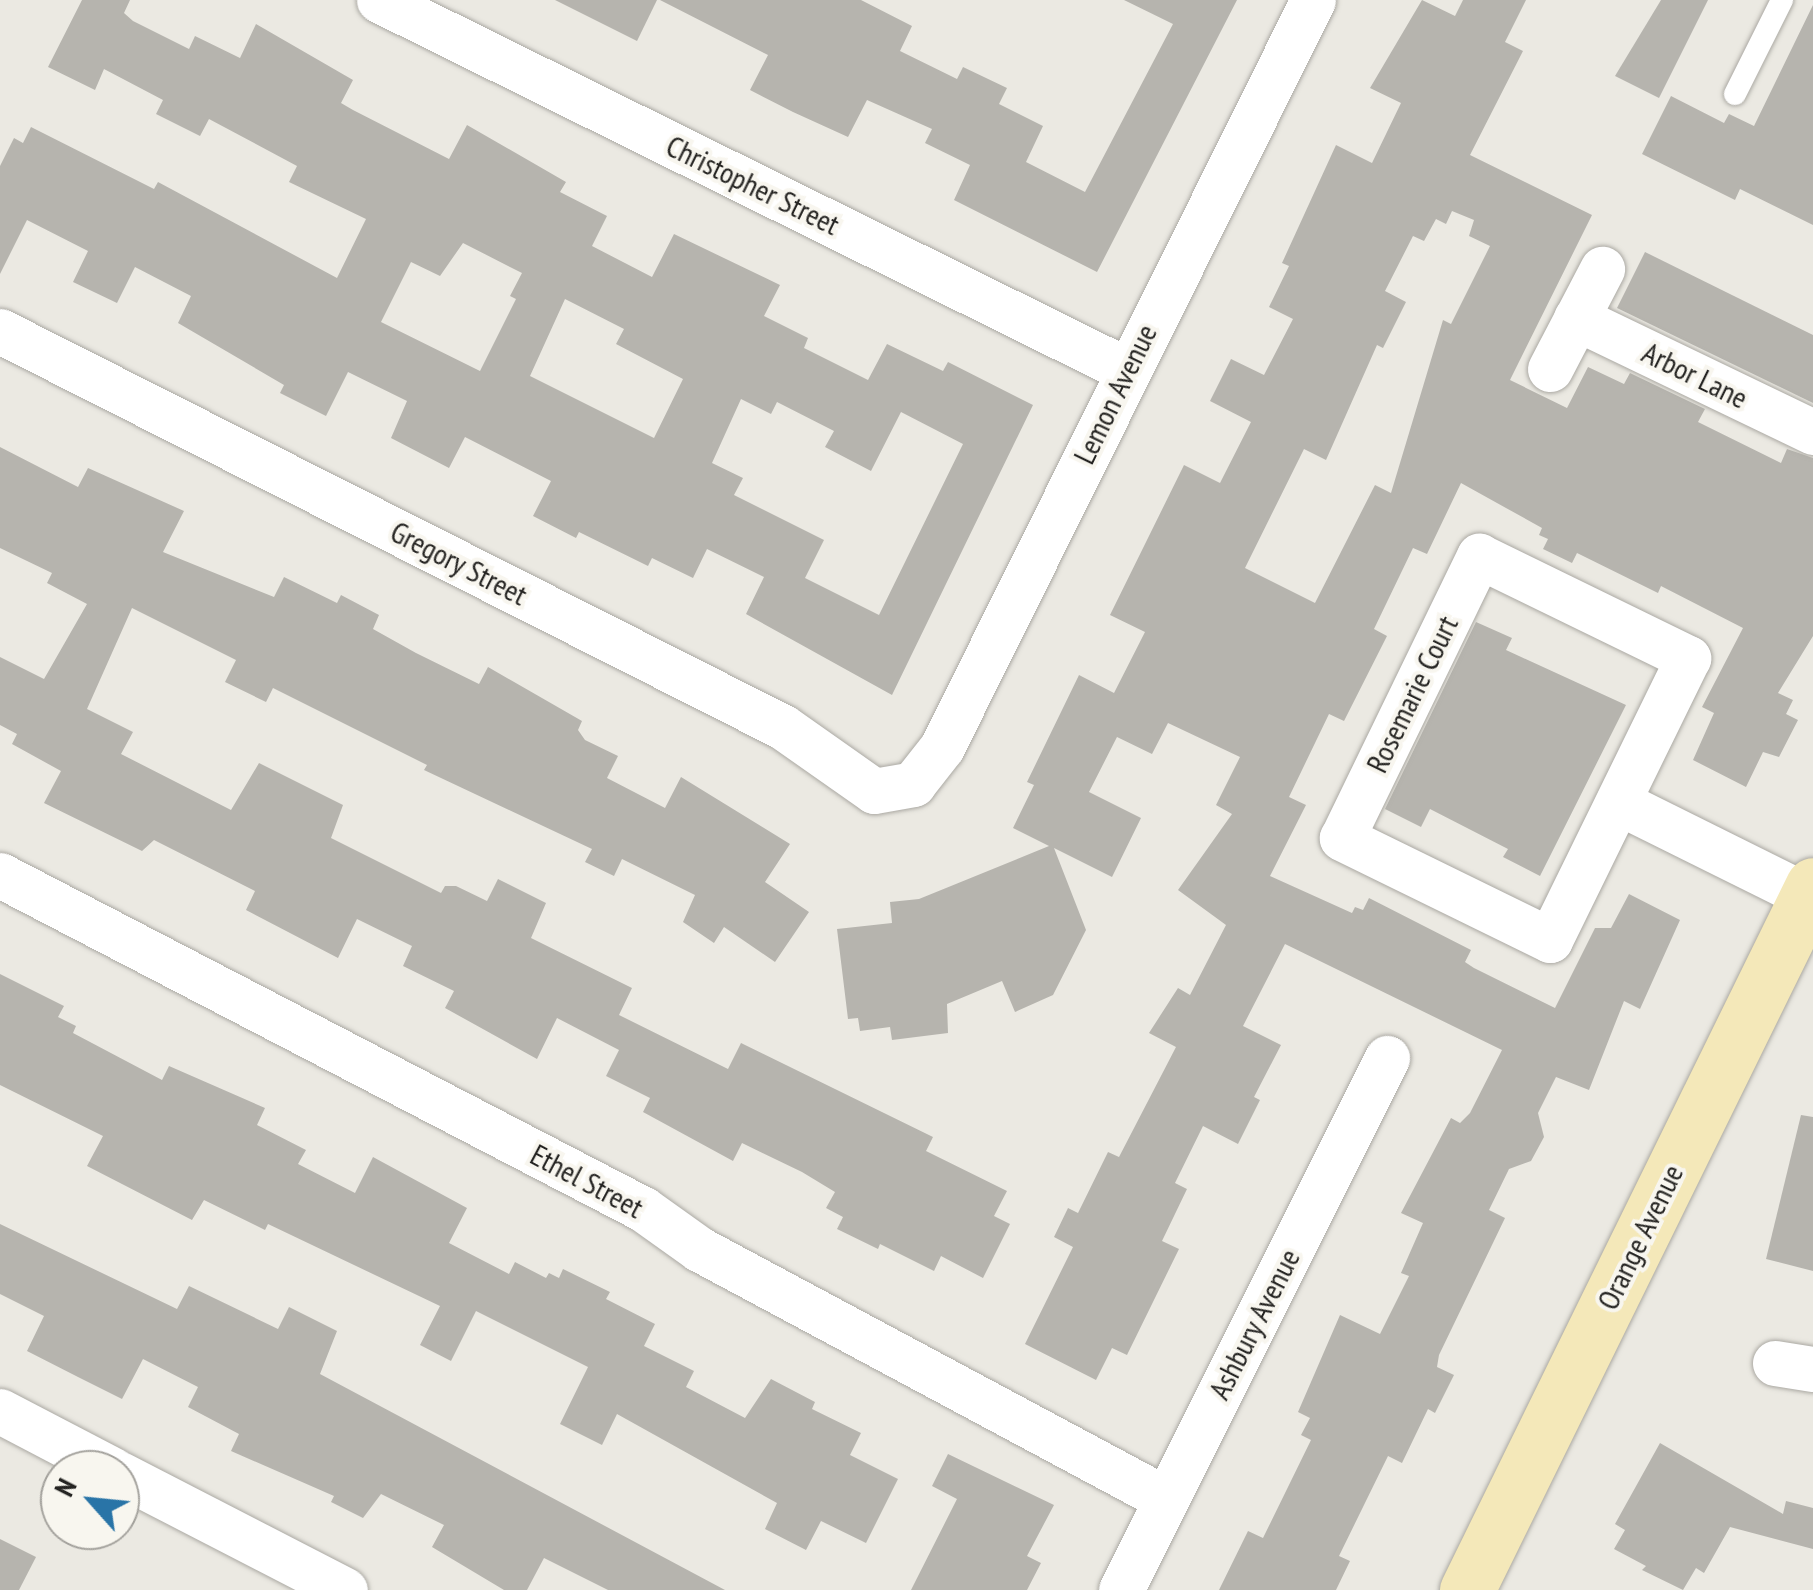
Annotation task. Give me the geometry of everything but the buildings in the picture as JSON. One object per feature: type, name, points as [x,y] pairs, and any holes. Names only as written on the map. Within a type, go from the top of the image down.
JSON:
[{"type":"main road","name":"Orange Avenue","points":[[1467,1590],[1810,890]]},
{"type":"street","name":"Christopher Street","points":[[379,0],[1127,370]]},
{"type":"street","name":"Lemon Avenue","points":[[914,784],[942,746],[1312,0]]},
{"type":"street","points":[[1550,369],[1602,270]]},
{"type":"street","name":"Arbor Lane","points":[[1576,318],[1813,432]]},
{"type":"street","name":"Gregory Street","points":[[0,331],[783,727],[874,791],[914,784]]},
{"type":"street","name":"Rosemarie Court","points":[[1480,556],[1688,658],[1618,802],[1550,940],[1342,838],[1480,556]]},
{"type":"street","points":[[1618,802],[1810,890]]},
{"type":"street","name":"Ethel Street","points":[[0,875],[643,1209],[699,1250],[1166,1500]]},
{"type":"street","name":"Ashbury Avenue","points":[[1121,1590],[1388,1058]]},
{"type":"street","points":[[0,1412],[74,1450]]},
{"type":"street","points":[[140,1484],[345,1590]]},
{"type":"lane","points":[[1735,94],[1782,0]]}]
